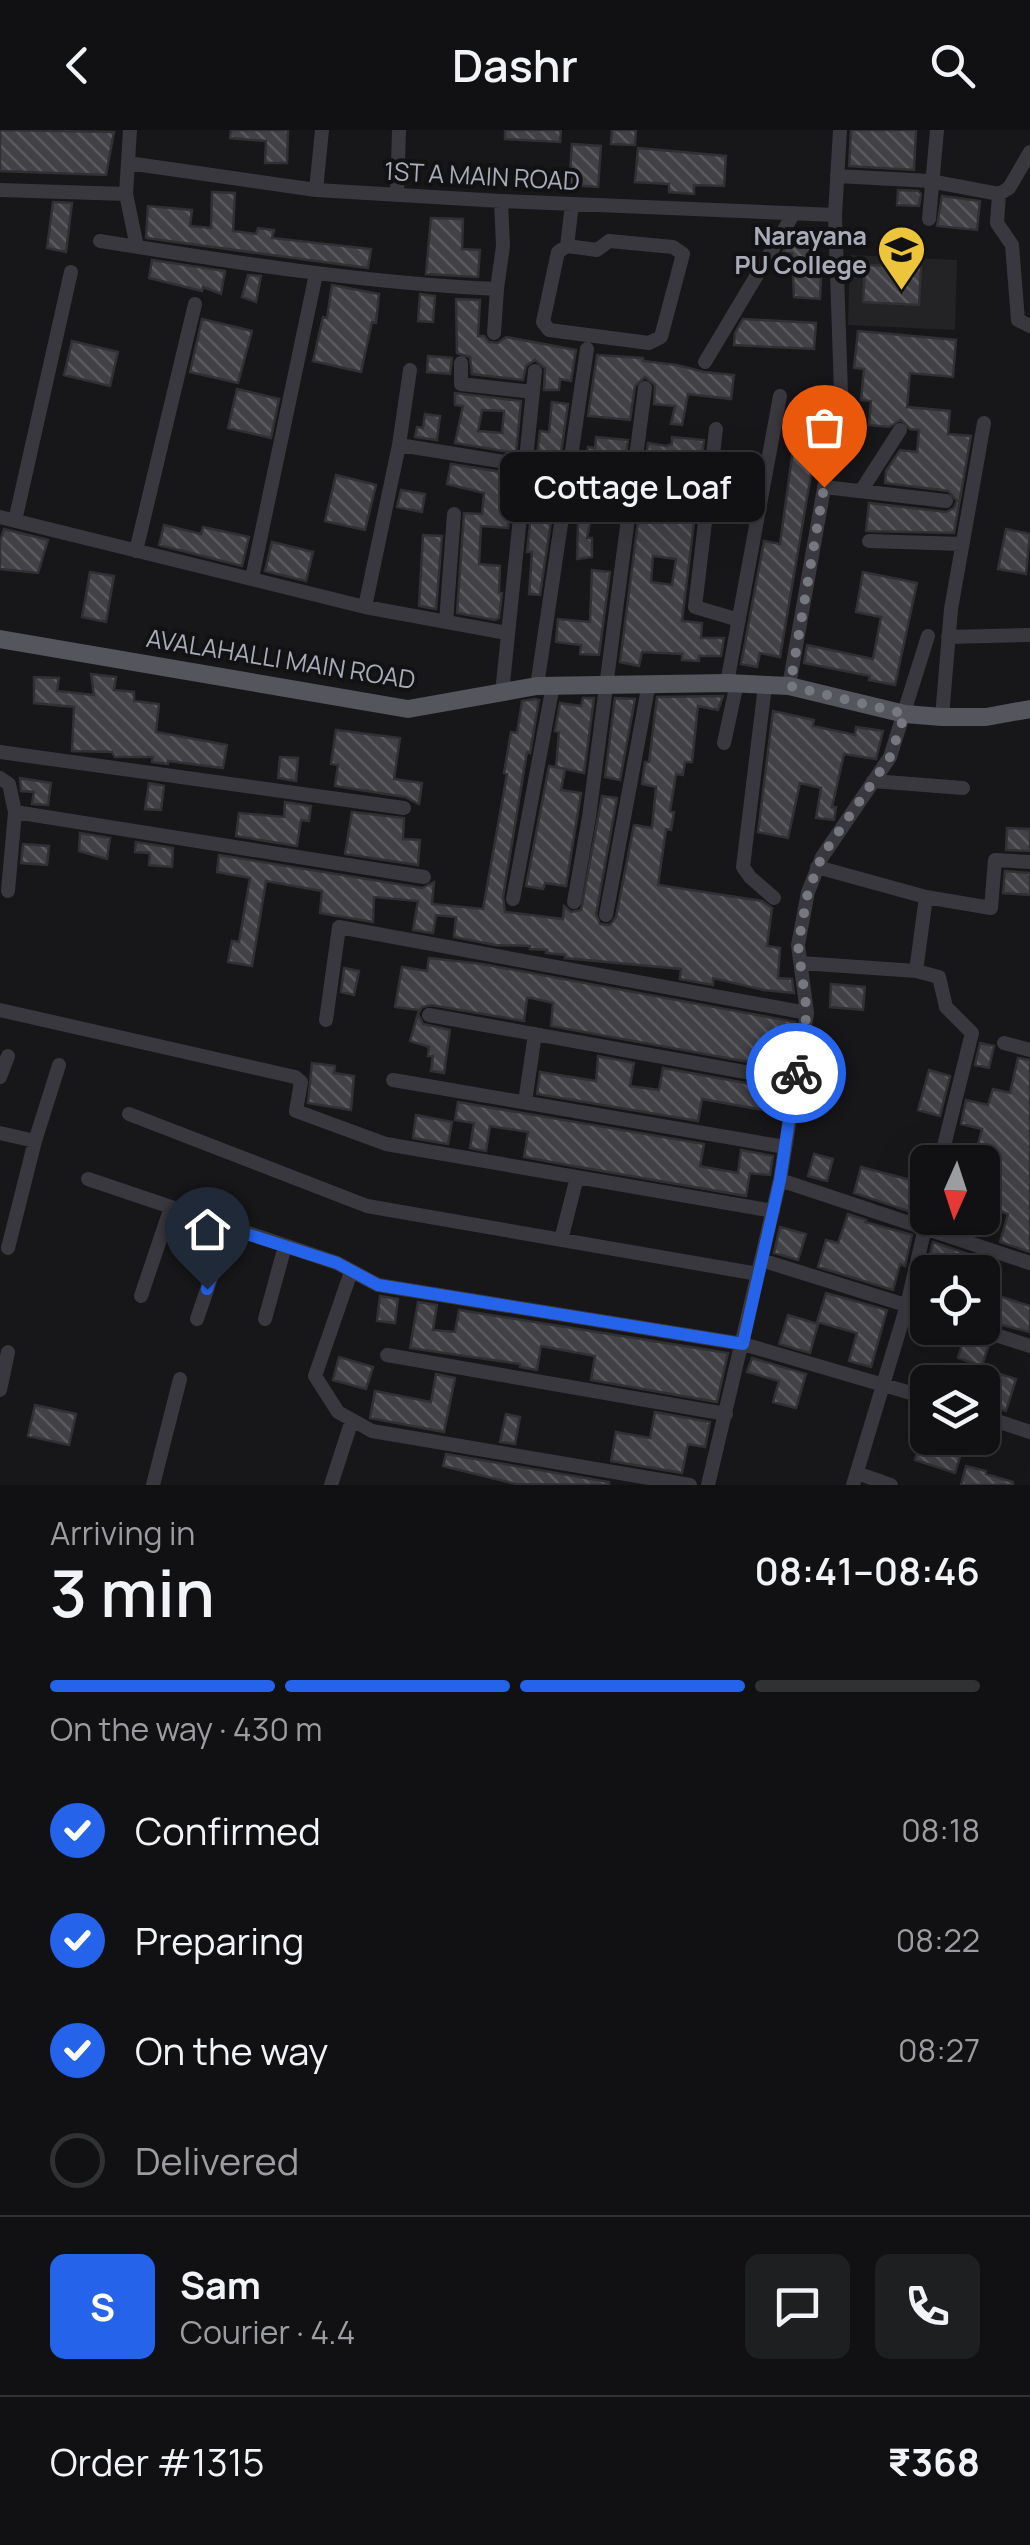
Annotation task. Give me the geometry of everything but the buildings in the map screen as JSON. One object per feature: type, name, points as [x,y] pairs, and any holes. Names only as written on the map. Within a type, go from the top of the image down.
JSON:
[{"type":"main road","name":"AVALAHALLI MAIN ROAD","points":[[0,639],[408,709],[545,685],[732,683],[790,686],[905,714],[986,717],[1030,710]]},
{"type":"street","points":[[130,130],[126,194],[138,247]]},
{"type":"street","points":[[316,190],[322,130]]},
{"type":"street","points":[[397,194],[399,130]]},
{"type":"street","points":[[790,686],[841,392],[835,214],[840,130]]},
{"type":"street","points":[[929,220],[937,130]]},
{"type":"street","points":[[837,176],[930,182],[1000,194],[1009,188],[1030,152]]},
{"type":"street","name":"1ST A MAIN ROAD","points":[[128,163],[316,190],[835,214]]},
{"type":"street","points":[[0,190],[126,194]]},
{"type":"street","points":[[1000,194],[997,222],[1012,245],[1018,320],[1030,326]]},
{"type":"street","points":[[494,333],[503,246],[501,201]]},
{"type":"street","points":[[568,246],[572,204]]},
{"type":"street","points":[[705,362],[794,213]]},
{"type":"street","points":[[100,241],[316,274],[400,284],[497,289]]},
{"type":"street","points":[[610,242],[672,246],[683,254],[661,337],[649,343],[549,330],[543,322],[558,252],[568,246],[597,250],[610,242]]},
{"type":"street","points":[[71,272],[8,519],[365,607],[507,634]]},
{"type":"street","points":[[252,578],[316,274]]},
{"type":"street","points":[[136,551],[195,304]]},
{"type":"street","points":[[513,900],[545,685],[568,472],[587,349]]},
{"type":"street","points":[[462,362],[461,384],[533,392]]},
{"type":"street","points":[[365,607],[410,370]]},
{"type":"street","points":[[502,693],[535,371]]},
{"type":"street","points":[[574,902],[590,817],[645,388]]},
{"type":"street","points":[[724,743],[739,620],[780,396]]},
{"type":"street","points":[[942,717],[948,638],[984,423]]},
{"type":"street","points":[[716,430],[695,606],[739,620]]},
{"type":"street","points":[[861,491],[900,430]]},
{"type":"street","points":[[398,445],[568,472]]},
{"type":"street","points":[[824,487],[946,501]]},
{"type":"street","points":[[446,622],[454,514]]},
{"type":"street","points":[[869,541],[962,544]]},
{"type":"street","points":[[948,638],[1030,635]]},
{"type":"street","points":[[708,1485],[780,1180],[807,1013],[798,945],[808,892],[818,867],[890,757],[928,636]]},
{"type":"street","points":[[606,915],[650,684]]},
{"type":"street","points":[[765,686],[742,867],[774,898]]},
{"type":"street","points":[[0,752],[404,808]]},
{"type":"street","points":[[0,778],[9,784],[15,812],[8,890]]},
{"type":"street","points":[[873,781],[962,788]]},
{"type":"street","points":[[15,812],[424,878]]},
{"type":"street","points":[[818,867],[926,897],[991,908],[996,860],[1030,862]]},
{"type":"street","points":[[916,971],[926,897]]},
{"type":"street","points":[[326,1020],[338,927],[807,1013]]},
{"type":"street","points":[[801,963],[939,976],[946,1007],[972,1033],[944,1145]]},
{"type":"street","points":[[0,1010],[295,1077],[301,1082],[296,1112],[386,1144],[773,1212]]},
{"type":"street","points":[[429,1015],[795,1081]]},
{"type":"street","points":[[525,1102],[534,1034]]},
{"type":"street","points":[[1004,1043],[1030,1050]]},
{"type":"street","points":[[0,1077],[8,1056]]},
{"type":"street","points":[[8,1248],[35,1141],[60,1065]]},
{"type":"street","points":[[393,1080],[785,1147]]},
{"type":"street","points":[[129,1114],[367,1206],[561,1240],[760,1267],[910,1306]]},
{"type":"street","points":[[0,1132],[35,1141]]},
{"type":"street","points":[[561,1240],[576,1177]]},
{"type":"street","points":[[88,1180],[337,1263],[378,1285],[743,1344],[910,1392]]},
{"type":"street","points":[[780,1180],[910,1217]]},
{"type":"street","points":[[141,1296],[170,1207]]},
{"type":"street","points":[[196,1320],[228,1228]]},
{"type":"street","points":[[891,1485],[855,1479],[923,1235]]},
{"type":"street","points":[[961,1235],[1030,1263]]},
{"type":"street","points":[[265,1319],[285,1246]]},
{"type":"street","points":[[350,1272],[315,1376],[338,1412],[372,1431],[690,1485]]},
{"type":"street","points":[[1000,1336],[1030,1346]]},
{"type":"street","points":[[0,1390],[8,1352]]},
{"type":"street","points":[[387,1355],[726,1414]]},
{"type":"street","points":[[153,1485],[180,1379]]},
{"type":"street","points":[[330,1485],[352,1420]]},
{"type":"street","points":[[1000,1422],[1030,1432]]},
{"type":"shaded area","name":"Narayana PU College","points":[[850,255],[957,260],[955,330],[848,325]]},
{"type":"way so far","points":[[796,1073],[807,1013],[798,945],[808,892],[822,856],[890,757],[905,714],[790,686],[824,487]]},
{"type":"place","name":"Narayana PU College","points":[[902,292]]},
{"type":"place","name":"Cottage Loaf","points":[[824,487]]},
{"type":"route","points":[[207,1289],[228,1228],[337,1263],[378,1285],[743,1344],[780,1180],[796,1073]]}]
